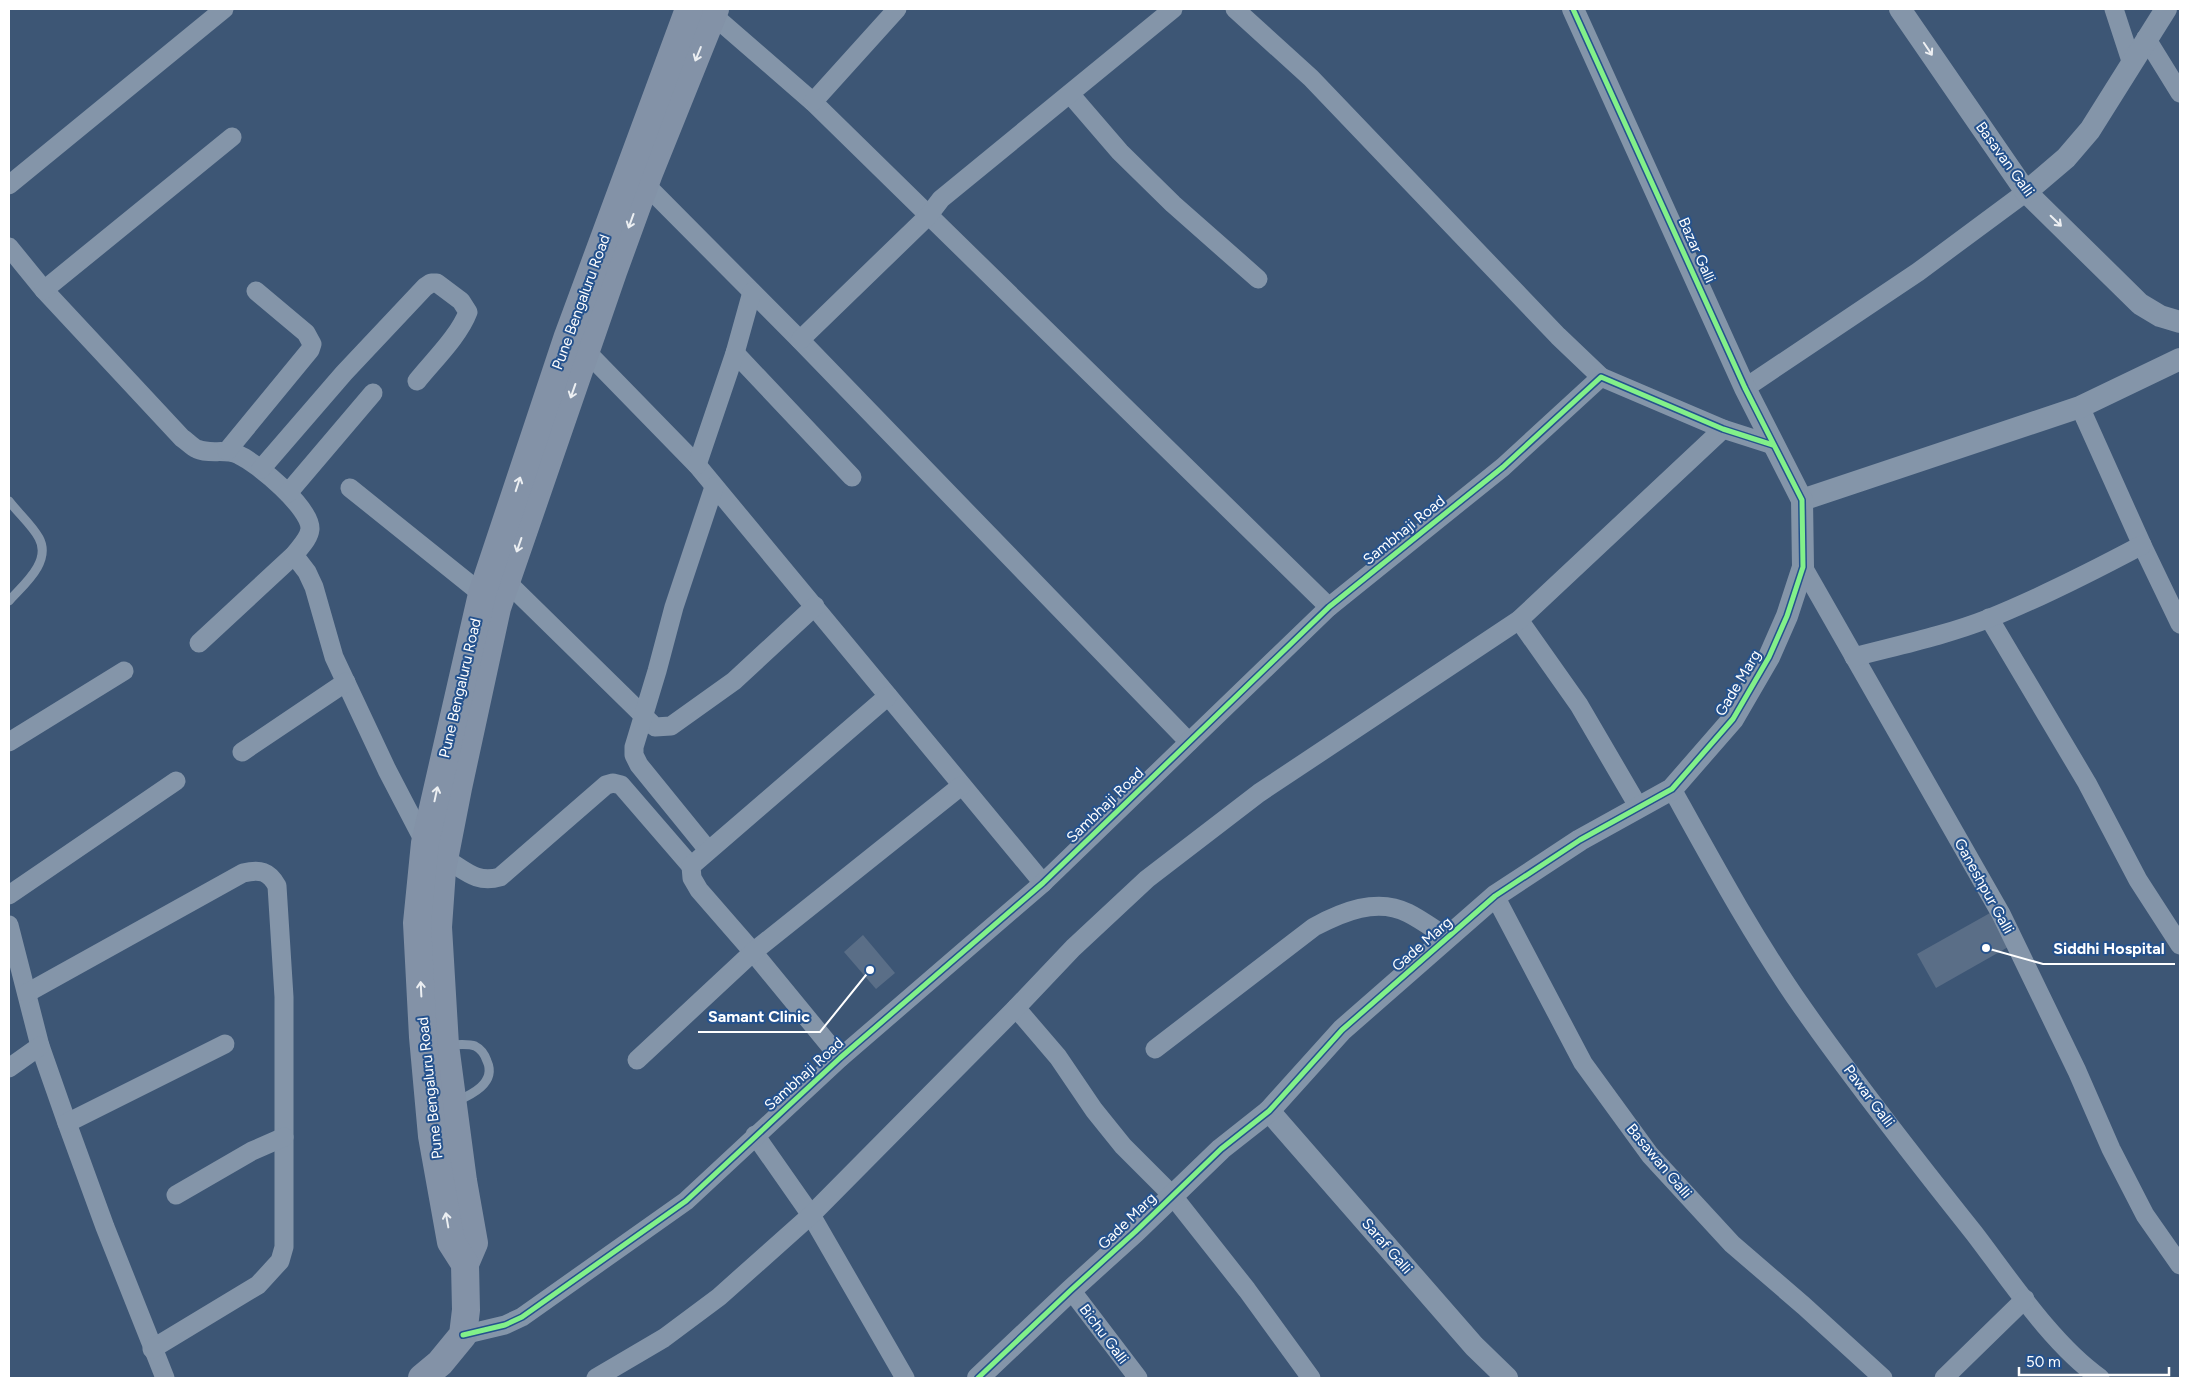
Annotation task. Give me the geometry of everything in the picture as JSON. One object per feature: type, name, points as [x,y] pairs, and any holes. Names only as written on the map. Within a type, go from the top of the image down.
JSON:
[{"type":"main road","points":[[437,1373],[463,1335],[466,1310],[465,1264],[474,1243],[463,1181],[445,1045],[435,850],[497,608],[576,382],[576,342],[645,184],[706,11]]},
{"type":"main road","name":"Pune Bengaluru Road","points":[[465,1264],[451,1242],[430,1116],[417,923],[435,850],[482,594],[576,342],[706,11]]},
{"type":"street","points":[[9,185],[224,9]]},
{"type":"street","points":[[813,102],[897,9]]},
{"type":"street","points":[[800,340],[928,216],[941,199],[1173,9]]},
{"type":"street","points":[[1235,9],[1311,78],[1558,336],[1601,376],[1723,429],[1773,445]]},
{"type":"street","name":"Bazar Galli","points":[[1573,9],[1745,388],[1802,500]]},
{"type":"street","name":"Basavan Galli","points":[[1900,9],[2026,192],[2140,304],[2160,316],[2180,322]]},
{"type":"street","points":[[2114,9],[2131,61]]},
{"type":"street","points":[[1745,388],[1918,272],[2026,192],[2066,158],[2090,130],[2131,61],[2166,9]]},
{"type":"street","points":[[706,11],[813,102],[1328,607]]},
{"type":"street","points":[[2146,38],[2180,93]]},
{"type":"street","points":[[1070,94],[1120,152],[1173,204],[1258,278]]},
{"type":"street","points":[[44,290],[232,137]]},
{"type":"street","points":[[645,184],[800,340],[1189,742]]},
{"type":"street","points":[[9,248],[44,290],[182,438],[197,449],[208,452],[227,451],[239,454],[261,469],[288,494],[306,516],[310,524],[307,538],[294,555],[199,644]]},
{"type":"street","points":[[261,469],[344,373],[425,287],[431,283],[438,283],[461,301],[468,312],[443,350],[417,381]]},
{"type":"street","points":[[227,451],[310,350],[312,344],[306,332],[256,291]]},
{"type":"street","points":[[697,465],[735,353],[752,292]]},
{"type":"street","points":[[576,342],[697,465],[1043,883]]},
{"type":"street","points":[[735,353],[852,476]]},
{"type":"street","points":[[1802,500],[2080,406],[2180,359]]},
{"type":"street","name":"Sambhaji Road","points":[[463,1335],[505,1326],[522,1317],[686,1201],[840,1058],[1043,883],[1328,607],[1503,467],[1601,376]]},
{"type":"street","points":[[288,494],[373,393]]},
{"type":"street","points":[[2080,406],[2142,545],[2180,624]]},
{"type":"street","points":[[596,1378],[664,1338],[719,1298],[811,1215],[1016,1008],[1072,948],[1147,879],[1259,793],[1520,620],[1723,429]]},
{"type":"street","points":[[708,850],[639,764],[634,755],[634,746],[674,607],[714,487]]},
{"type":"street","points":[[350,488],[482,594]]},
{"type":"street","name":"Gade Marg","points":[[978,1378],[1071,1290],[1136,1232],[1221,1149],[1269,1111],[1342,1030],[1495,896],[1580,840],[1638,806],[1672,789],[1738,711],[1769,657],[1787,616],[1803,567],[1802,500]]},
{"type":"street","points":[[1854,657],[1923,640],[1989,618],[2098,568],[2142,545]]},
{"type":"street","points":[[294,555],[307,572],[314,587],[326,633],[346,682],[387,770],[435,850],[477,878],[486,881],[500,877],[606,785],[613,783],[621,785],[691,866],[692,878],[699,890],[753,952],[840,1058]]},
{"type":"street","name":"Ganeshpur Galli","points":[[1803,567],[2001,914],[2077,1071],[2115,1157],[2145,1215],[2180,1265]]},
{"type":"street","points":[[507,582],[655,727],[671,726],[734,681],[815,606]]},
{"type":"street","points":[[1989,618],[2087,783],[2138,880],[2180,945]]},
{"type":"street","points":[[1520,620],[1579,704],[1638,806]]},
{"type":"street","points":[[9,742],[124,670]]},
{"type":"street","points":[[242,752],[346,682]]},
{"type":"street","points":[[691,866],[888,696]]},
{"type":"street","points":[[9,895],[176,780]]},
{"type":"street","points":[[637,1060],[753,952],[962,786]]},
{"type":"street","name":"Pawar Galli","points":[[1672,789],[1739,910],[1802,1007],[2057,1339],[2100,1378]]},
{"type":"street","points":[[27,993],[243,873],[263,871],[272,876],[277,886],[284,997],[284,1247],[280,1262],[258,1285],[152,1349]]},
{"type":"street","name":"Basawan Galli","points":[[1495,896],[1583,1063],[1650,1155],[1732,1244],[1883,1378]]},
{"type":"street","points":[[1155,1049],[1314,927],[1342,912],[1379,905],[1407,912],[1448,938]]},
{"type":"street","points":[[10,932],[40,1046],[152,1349],[165,1378]]},
{"type":"street","points":[[1016,1008],[1058,1057],[1094,1110],[1134,1157],[1172,1195],[1247,1290],[1311,1378]]},
{"type":"street","points":[[67,1123],[225,1044]]},
{"type":"street","points":[[9,1068],[40,1046]]},
{"type":"street","name":"Saraf Galli","points":[[1269,1111],[1474,1346],[1507,1378]]},
{"type":"street","points":[[756,1135],[811,1215],[905,1378]]},
{"type":"street","points":[[176,1195],[252,1150],[284,1137]]},
{"type":"street","name":"Bichu Galli","points":[[1071,1290],[1138,1378]]},
{"type":"street","points":[[1944,1378],[2025,1299]]},
{"type":"lane","points":[[9,501],[40,538],[42,548],[41,560],[34,574],[9,601]]},
{"type":"lane","points":[[445,1045],[474,1045],[483,1052],[488,1064],[489,1075],[484,1085],[472,1095],[452,1103]]},
{"type":"building","points":[[1990,913],[2010,946],[1936,988],[1917,954]]},
{"type":"building","points":[[863,935],[895,973],[876,989],[844,952]]},
{"type":"cycle path","points":[[978,1378],[1221,1149],[1269,1111],[1342,1030],[1495,896],[1580,840],[1672,789],[1733,719],[1769,657],[1787,616],[1803,567],[1802,500],[1745,388],[1573,9]]},
{"type":"cycle path","points":[[463,1335],[505,1325],[522,1317],[686,1201],[840,1058],[1043,883],[1329,607],[1503,467],[1601,377],[1723,429],[1773,445]]},
{"type":"place","name":"Siddhi Hospital","points":[[1986,948]]},
{"type":"place","name":"Samant Clinic","points":[[870,970]]}]
